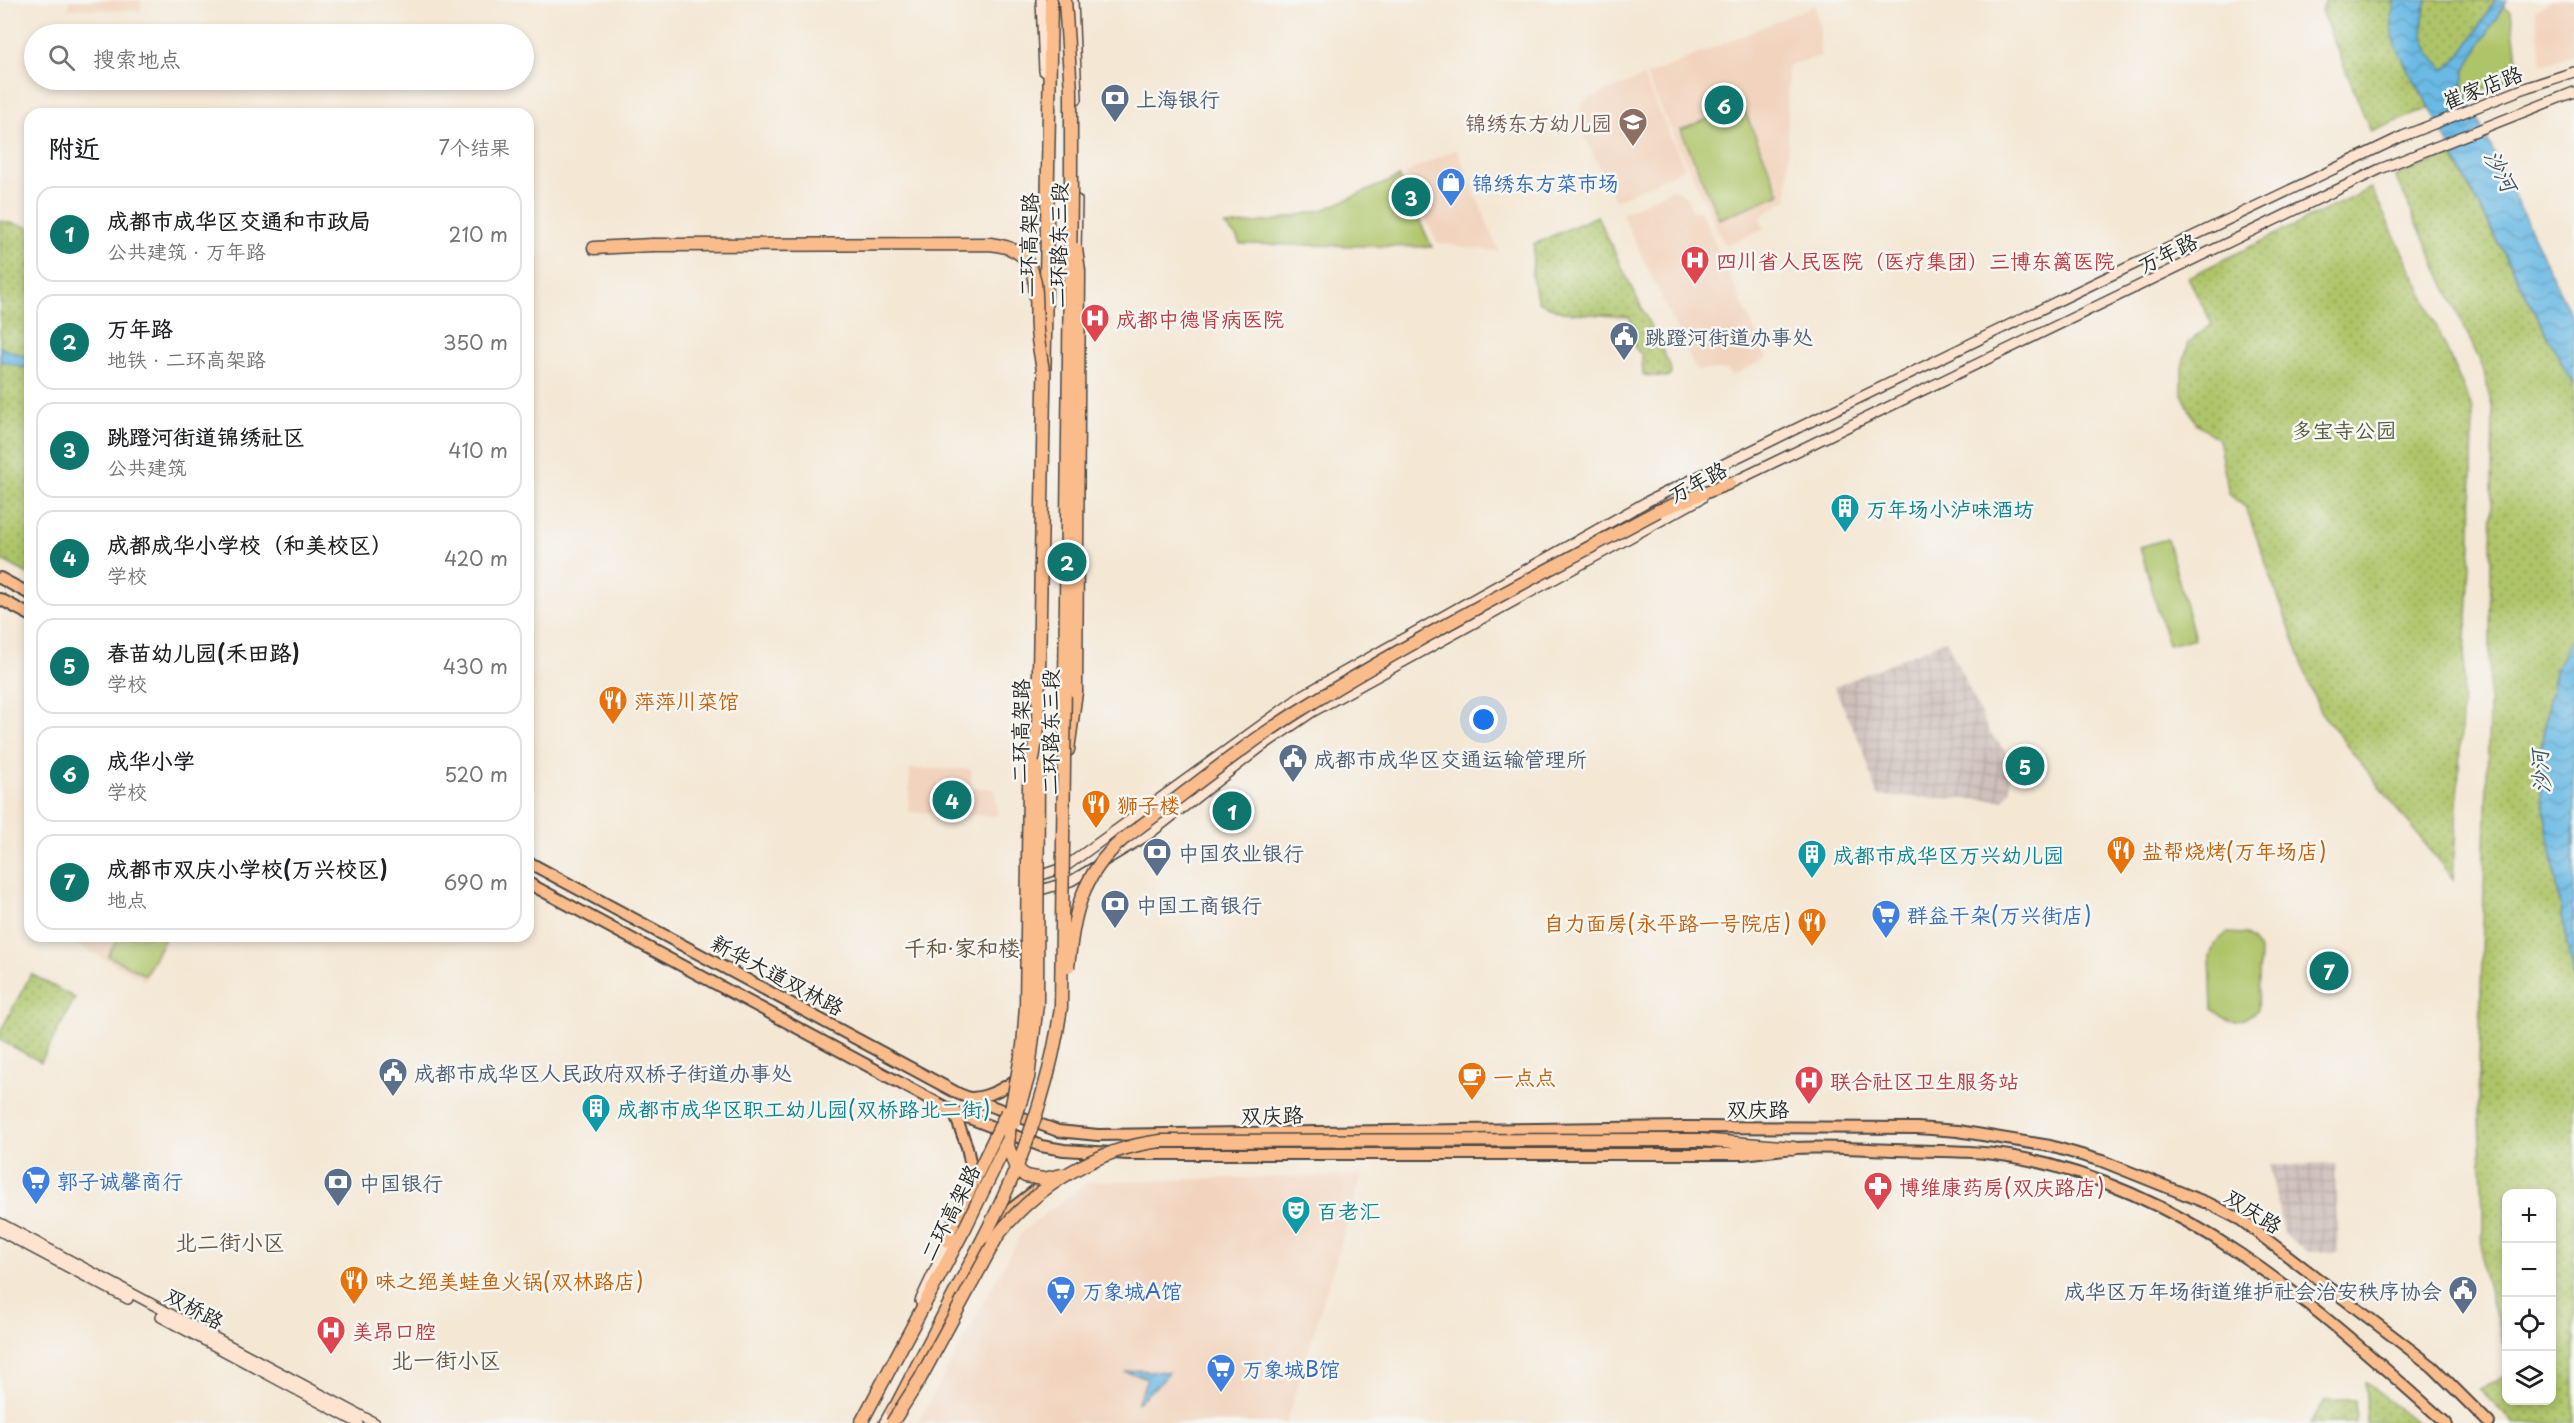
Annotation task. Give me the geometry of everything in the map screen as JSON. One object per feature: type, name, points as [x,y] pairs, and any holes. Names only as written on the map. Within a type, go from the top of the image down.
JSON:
[{"type":"highway","name":"二环高架路","points":[[860,1423],[965,1228],[1004,1148],[1020,1108],[1028,1078],[1037,1004],[1038,728],[1051,0]]},
{"type":"highway","name":"二环高架路","points":[[888,1423],[994,1218],[1029,1136],[1045,1092],[1061,1007],[1071,91],[1065,0]]},
{"type":"highway","points":[[1066,763],[1077,692],[1079,271],[1070,218]]},
{"type":"highway","points":[[594,248],[652,245],[990,244],[1007,247],[1021,255],[1028,264],[1035,281],[1037,332],[1043,371]]},
{"type":"highway","points":[[1061,1007],[1075,914],[1081,897],[1094,870],[1107,853],[1122,840],[1218,768],[1301,710],[1435,632],[1658,511],[1730,483]]},
{"type":"highway","points":[[1038,728],[1029,784],[1026,1006],[1023,1046],[1013,1094],[1008,1146],[1012,1161],[1019,1172],[1025,1176],[1043,1179],[1059,1176],[1117,1149],[1138,1143],[1161,1141],[1700,1140],[1794,1148]]},
{"type":"highway","points":[[948,1241],[950,1230],[972,1193],[1003,1123],[1013,1094]]},
{"type":"highway","points":[[888,1423],[920,1379],[998,1235],[1009,1220],[1038,1194],[1082,1166]]},
{"type":"main road","name":"二环路东三段","points":[[972,1193],[1007,1133],[1013,1115],[1028,1063],[1033,1010],[1044,62],[1041,0]]},
{"type":"main road","name":"二环路东三段","points":[[888,1423],[980,1234],[1038,1125],[1047,1100],[1064,1018],[1068,488],[1077,230],[1077,63],[1073,0]]},
{"type":"main road","name":"崔家店路","points":[[2403,136],[2510,94],[2574,72]]},
{"type":"main road","name":"崔家店路","points":[[2411,155],[2574,93]]},
{"type":"main road","name":"万年路","points":[[1033,878],[1065,867],[1303,695],[1648,501],[2403,136]]},
{"type":"main road","name":"万年路","points":[[1033,892],[1065,884],[1148,835],[1261,747],[1312,712],[1730,483],[2411,155]]},
{"type":"main road","points":[[0,578],[24,591]]},
{"type":"main road","points":[[0,599],[24,612]]},
{"type":"main road","points":[[1408,634],[1402,640],[1401,650],[1410,655],[1419,653]]},
{"type":"main road","name":"新华大道双林路","points":[[534,865],[970,1098],[1013,1115]]},
{"type":"main road","name":"新华大道双林路","points":[[534,886],[954,1112],[1007,1133]]},
{"type":"main road","points":[[970,1098],[979,1098],[1007,1086],[1019,1078],[1028,1063]]},
{"type":"main road","points":[[954,1112],[968,1147],[972,1193]]},
{"type":"main road","name":"双庆路","points":[[1013,1115],[1058,1131],[1098,1135],[1684,1127],[1917,1128],[1998,1136],[2050,1146],[2133,1172],[2212,1205],[2241,1220],[2433,1367],[2489,1423]]},
{"type":"main road","name":"双庆路","points":[[1007,1133],[1029,1142],[1064,1150],[1128,1154],[1743,1154],[1794,1148],[1987,1153],[2067,1169],[2159,1206],[2210,1233],[2256,1264],[2347,1335],[2446,1423]]},
{"type":"main road","points":[[980,1234],[1017,1203],[1057,1176],[1086,1165],[1128,1154]]},
{"type":"main road","name":"双桥路","points":[[0,1222],[375,1423]]},
{"type":"main road","name":"双桥路","points":[[0,1231],[358,1423]]},
{"type":"main road","points":[[860,1423],[948,1241]]},
{"type":"shaded area","points":[[69,0],[141,0],[141,11],[69,9]]},
{"type":"shaded area","points":[[2552,0],[2574,0],[2574,54],[2542,65],[2535,10]]},
{"type":"shaded area","points":[[1815,5],[1820,29],[1820,56],[1788,66],[1788,199],[1760,217],[1764,229],[1725,246],[1646,76]]},
{"type":"shaded area","name":"锦绣东方幼儿园","points":[[1643,77],[1685,168],[1615,201],[1581,128],[1581,106],[1588,99]]},
{"type":"shaded area","name":"锦绣东方菜市场","points":[[1457,149],[1499,252],[1437,243],[1405,173]]},
{"type":"shaded area","name":"四川省人民医院（医疗集团）三博东篱医院","points":[[1671,189],[1680,191],[1688,199],[1692,211],[1700,210],[1767,358],[1732,376],[1727,370],[1696,370],[1622,214]]},
{"type":"shaded area","points":[[1946,640],[1990,733],[2010,756],[2010,790],[2004,800],[1877,796],[1863,749],[1834,687]]},
{"type":"shaded area","points":[[910,769],[971,769],[971,787],[995,789],[998,816],[908,812]]},
{"type":"shaded area","points":[[72,942],[166,942],[145,981]]},
{"type":"shaded area","points":[[2335,1164],[2338,1252],[2307,1252],[2283,1233],[2270,1165]]},
{"type":"shaded area","points":[[1362,1175],[1286,1423],[918,1423],[1022,1232],[1088,1182]]},
{"type":"green space","points":[[2326,0],[2395,0],[2393,7],[2404,63],[2430,108],[2371,132],[2321,10]]},
{"type":"green space","points":[[2427,0],[2495,0],[2458,59],[2444,70],[2430,54],[2422,30]]},
{"type":"green space","points":[[2503,6],[2511,12],[2519,75],[2467,96],[2463,88],[2464,72]]},
{"type":"green space","points":[[1742,105],[1780,194],[1719,219],[1681,130]]},
{"type":"green space","points":[[2452,155],[2574,386],[2574,632],[2556,667],[2537,768],[2574,985],[2574,1423],[2513,1423],[2479,1389],[2502,1377],[2502,1405],[2556,1405],[2556,1189],[2502,1189],[2502,1336],[2482,1268],[2483,1212],[2478,1098],[2489,709],[2493,410],[2483,368],[2395,176]]},
{"type":"green space","points":[[1399,177],[1432,247],[1240,244],[1236,236],[1225,226],[1273,221],[1325,209]]},
{"type":"green space","name":"多宝寺公园","points":[[2371,188],[2418,284],[2473,410],[2471,546],[2453,879],[2319,710],[2246,508],[2229,494],[2218,439],[2196,423],[2182,394],[2182,367],[2189,342],[2212,324],[2188,277]]},
{"type":"green space","points":[[1597,216],[1670,366],[1671,375],[1666,377],[1643,375],[1642,355],[1635,348],[1630,317],[1562,312],[1538,302],[1532,276],[1534,244]]},
{"type":"green space","points":[[0,221],[24,226],[24,572],[0,559]]},
{"type":"green space","points":[[2167,539],[2195,638],[2168,645],[2140,547]]},
{"type":"green space","points":[[2227,933],[2246,934],[2260,950],[2258,1010],[2235,1021],[2225,1018],[2212,1009],[2210,956],[2215,943]]},
{"type":"green space","points":[[116,942],[163,942],[145,975],[108,956]]},
{"type":"green space","points":[[31,974],[75,998],[41,1062],[0,1040],[0,1032]]},
{"type":"green space","points":[[2365,1382],[2417,1423],[2367,1423]]},
{"type":"green space","points":[[2326,1400],[2355,1400],[2356,1423],[2309,1423]]},
{"type":"water","points":[[2395,0],[2427,0],[2422,29],[2424,38],[2430,53],[2444,69],[2451,65],[2465,49],[2495,0],[2507,0],[2464,72],[2463,88],[2574,322],[2574,386],[2400,53],[2392,28],[2392,11]]},
{"type":"water","points":[[0,346],[24,356],[24,367],[0,361]]},
{"type":"water","name":"沙河","points":[[2574,632],[2574,985],[2537,768],[2556,667]]},
{"type":"water","points":[[1137,1370],[1168,1372],[1162,1381],[1137,1403],[1147,1380],[1143,1376],[1125,1372]]},
{"type":"place","name":"成华小学","points":[[1724,105]]},
{"type":"place","name":"上海银行","points":[[1115,124]]},
{"type":"place","name":"锦绣东方幼儿园","points":[[1633,148]]},
{"type":"place","name":"跳蹬河街道锦绣社区","points":[[1411,197]]},
{"type":"place","name":"锦绣东方菜市场","points":[[1451,208]]},
{"type":"place","name":"四川省人民医院（医疗集团）三博东篱医院","points":[[1695,286]]},
{"type":"place","name":"成都中德肾病医院","points":[[1095,344]]},
{"type":"place","name":"跳蹬河街道办事处","points":[[1624,362]]},
{"type":"place","name":"万年场小泸味酒坊","points":[[1845,534]]},
{"type":"place","name":"万年路","points":[[1067,562]]},
{"type":"place","name":"萍萍川菜馆","points":[[613,726]]},
{"type":"place","name":"春苗幼儿园(禾田路)","points":[[2025,766]]},
{"type":"place","name":"成都市成华区交通运输管理所","points":[[1293,784]]},
{"type":"place","name":"成都成华小学校（和美校区）","points":[[952,800]]},
{"type":"place","name":"成都市成华区交通和市政局","points":[[1232,811]]},
{"type":"place","name":"狮子楼","points":[[1096,830]]},
{"type":"place","name":"盐帮烧烤(万年场店)","points":[[2121,876]]},
{"type":"place","name":"中国农业银行","points":[[1157,878]]},
{"type":"place","name":"成都市成华区万兴幼儿园","points":[[1812,880]]},
{"type":"place","name":"中国工商银行","points":[[1115,930]]},
{"type":"place","name":"群益干杂(万兴街店)","points":[[1886,940]]},
{"type":"place","name":"自力面房(永平路一号院店)","points":[[1812,948]]},
{"type":"place","name":"成都市双庆小学校(万兴校区)","points":[[2329,971]]},
{"type":"place","name":"成都市成华区人民政府双桥子街道办事处","points":[[393,1098]]},
{"type":"place","name":"一点点","points":[[1472,1102]]},
{"type":"place","name":"联合社区卫生服务站","points":[[1809,1106]]},
{"type":"place","name":"成都市成华区职工幼儿园(双桥路北二街)","points":[[596,1134]]},
{"type":"place","name":"郭子诚馨商行","points":[[36,1206]]},
{"type":"place","name":"中国银行","points":[[338,1208]]},
{"type":"place","name":"博维康药房(双庆路店)","points":[[1878,1212]]},
{"type":"place","name":"百老汇","points":[[1296,1236]]},
{"type":"place","name":"味之绝美蛙鱼火锅(双林路店)","points":[[354,1306]]},
{"type":"place","name":"万象城A馆","points":[[1061,1316]]},
{"type":"place","name":"成华区万年场街道维护社会治安秩序协会","points":[[2463,1316]]},
{"type":"place","name":"美昂口腔","points":[[331,1356]]},
{"type":"place","name":"万象城B馆","points":[[1221,1394]]},
{"type":"district","name":"千和·家和楼","points":[[962,946]]},
{"type":"district","name":"北二街小区","points":[[230,1240]]},
{"type":"district","name":"北一街小区","points":[[446,1358]]}]
